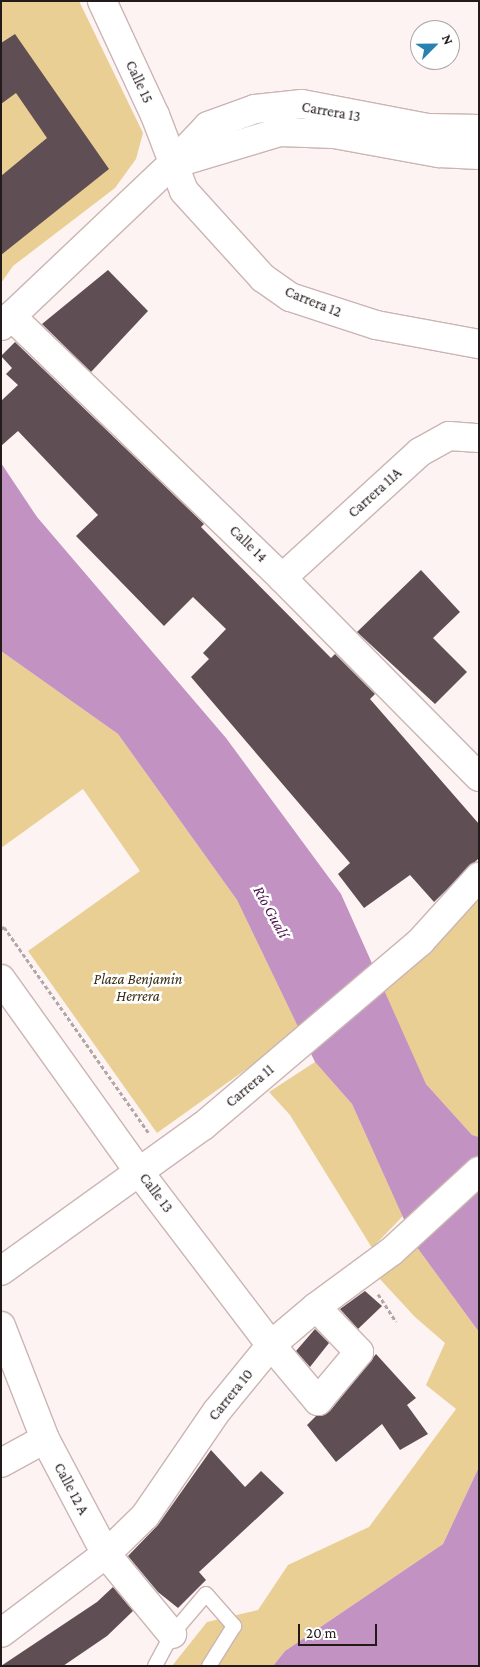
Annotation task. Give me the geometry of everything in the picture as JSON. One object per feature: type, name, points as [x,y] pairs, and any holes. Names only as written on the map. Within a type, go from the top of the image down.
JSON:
[{"type":"street","name":"Calle 15","points":[[102,1],[155,115],[172,164]]},
{"type":"street","name":"Carrera 13","points":[[6,321],[172,164],[208,126],[255,109],[302,104],[428,128],[479,129]]},
{"type":"street","name":"Carrera 13","points":[[172,164],[280,132],[334,134],[439,153],[479,155]]},
{"type":"street","name":"Carrera 12","points":[[172,164],[184,191],[263,278],[290,297],[376,325],[479,344]]},
{"type":"street","name":"Calle 14","points":[[6,321],[282,578],[479,777]]},
{"type":"street","name":"Carrera 11A","points":[[282,578],[420,452],[449,436],[479,438]]},
{"type":"street","name":"Carrera 11","points":[[1,1271],[164,1154],[247,1089],[420,942],[479,876]]},
{"type":"street","name":"Calle 13","points":[[1,979],[139,1172],[271,1345],[318,1402],[359,1352],[316,1307]]},
{"type":"street","name":"Carrera 10","points":[[1,1634],[106,1554],[145,1516],[217,1411],[271,1345],[316,1307],[392,1251],[479,1171]]},
{"type":"street","name":"Calle 12 A","points":[[1,1326],[45,1439],[106,1554],[172,1634]]},
{"type":"street","points":[[1,1463],[45,1439]]},
{"type":"lane","points":[[155,1666],[172,1634],[206,1594],[234,1626],[209,1666]]},
{"type":"path","points":[[1,929],[4,927],[164,1154]]},
{"type":"green space","points":[[1,1],[79,1],[143,133],[136,159],[115,188],[13,266],[1,283]]},
{"type":"green space","name":"Plaza Benjamin Herrera","points":[[1,651],[118,734],[237,900],[298,1026],[269,1053],[157,1133],[28,951],[140,871],[83,789],[1,848]]},
{"type":"green space","points":[[479,883],[479,1137],[472,1135],[426,1084],[379,983]]},
{"type":"green space","points":[[315,1062],[352,1104],[403,1216],[372,1248],[290,1115],[269,1092]]},
{"type":"green space","points":[[416,1246],[479,1332],[479,1467],[443,1544],[285,1651],[273,1666],[172,1666],[207,1622],[258,1610],[288,1565],[369,1527],[456,1409],[426,1385],[445,1343],[415,1317],[378,1277]]},
{"type":"water","name":"Río Gualí","points":[[1,463],[37,517],[226,738],[341,894],[426,1084],[472,1135],[479,1137],[479,1332],[416,1246],[352,1104],[315,1062],[237,900],[118,734],[1,651]]},
{"type":"water","points":[[479,1467],[479,1666],[273,1666],[285,1651],[443,1544]]},
{"type":"building","points":[[15,34],[109,169],[1,255],[1,176],[47,138],[16,93],[1,104],[1,43]]},
{"type":"building","points":[[108,270],[148,311],[91,372],[42,324]]},
{"type":"building","points":[[15,342],[204,524],[201,527],[331,658],[335,654],[375,694],[370,699],[479,824],[479,858],[434,902],[410,875],[364,908],[338,874],[350,863],[191,677],[209,659],[203,653],[226,629],[193,597],[164,626],[76,536],[98,515],[18,431],[1,446],[1,401],[18,385],[6,374],[12,368],[1,356]]},
{"type":"building","points":[[421,570],[460,612],[433,638],[467,672],[435,704],[357,632]]},
{"type":"building","points":[[365,1291],[382,1306],[358,1329],[340,1309]]},
{"type":"building","points":[[315,1329],[329,1343],[310,1367],[296,1351]]},
{"type":"building","points":[[376,1354],[416,1398],[407,1405],[428,1434],[400,1450],[382,1424],[336,1462],[307,1425],[316,1416],[330,1411]]},
{"type":"building","points":[[211,1450],[245,1487],[261,1471],[284,1493],[199,1572],[206,1580],[178,1608],[158,1592],[128,1556],[158,1525]]},
{"type":"building","points":[[113,1587],[133,1611],[107,1636],[63,1666],[1,1666],[97,1602]]}]
